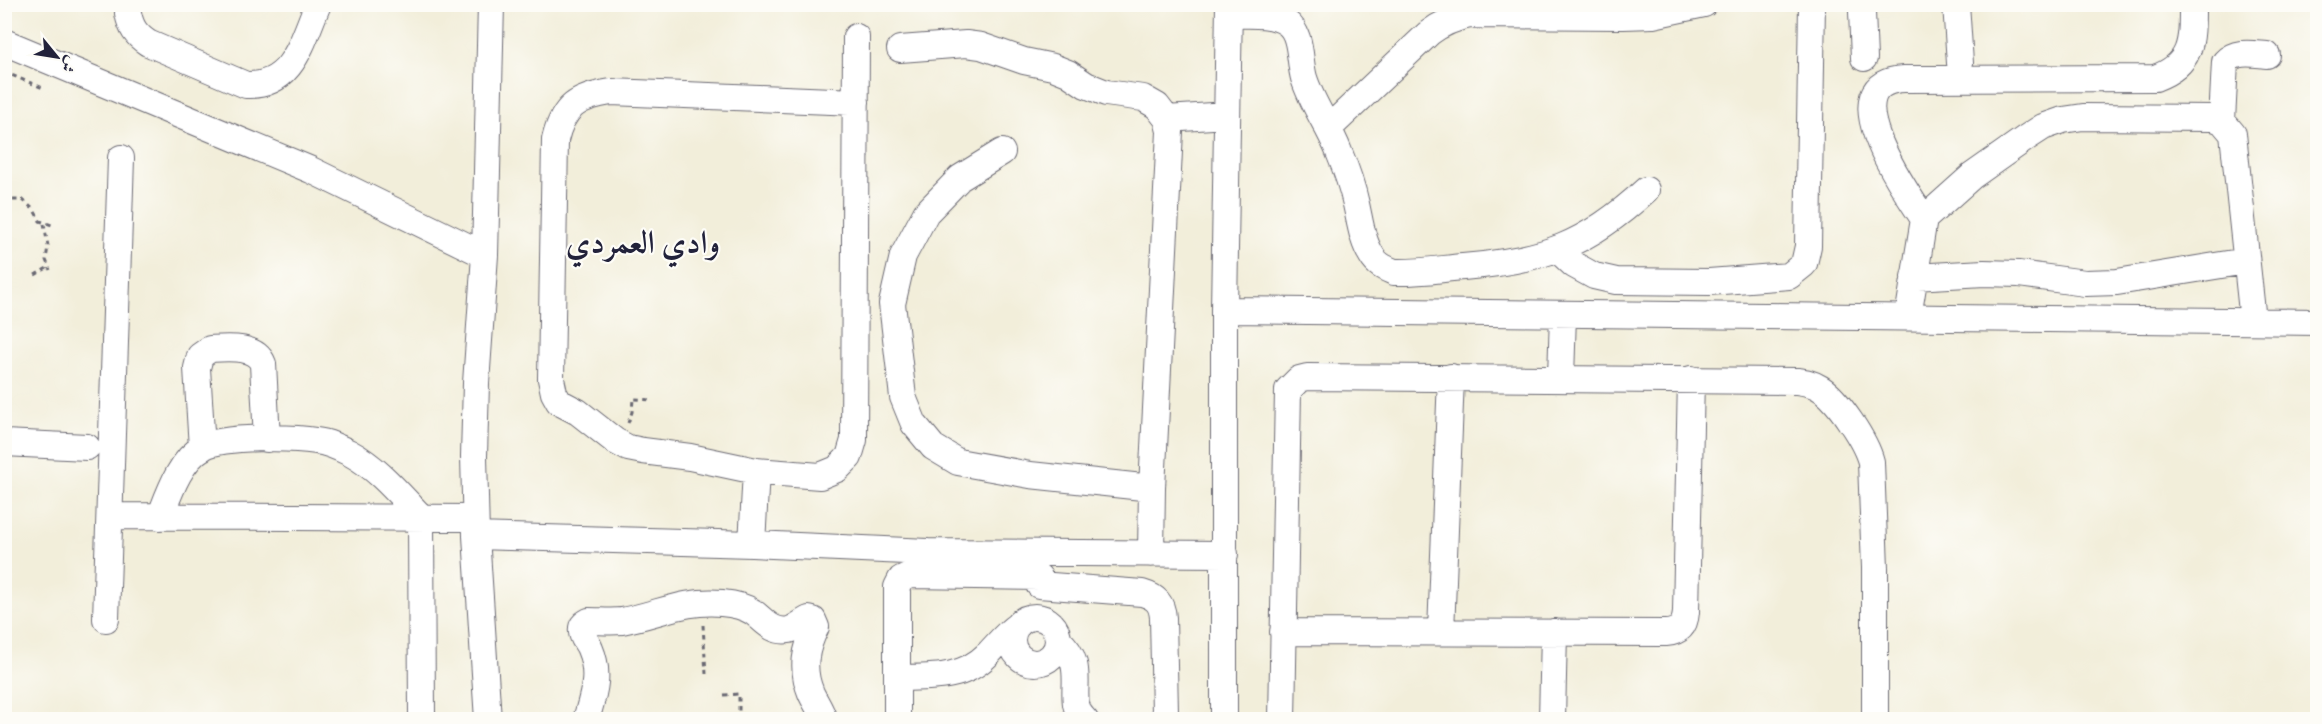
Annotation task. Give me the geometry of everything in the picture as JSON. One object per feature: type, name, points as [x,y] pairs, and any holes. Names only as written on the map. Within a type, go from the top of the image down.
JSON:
[{"type":"street","points":[[128,13],[130,26],[148,43],[246,85],[259,86],[272,82],[283,74],[291,63],[318,4]]},
{"type":"street","points":[[488,720],[476,527],[476,383],[485,255],[491,4]]},
{"type":"street","points":[[1329,128],[1429,33],[1455,18],[1470,15],[1653,15],[1704,4]]},
{"type":"street","points":[[1557,250],[1574,265],[1594,276],[1616,281],[1745,280],[1790,276],[1798,271],[1804,264],[1808,246],[1812,4]]},
{"type":"street","points":[[1864,4],[1862,12],[1864,58]]},
{"type":"street","points":[[1956,4],[1960,63]]},
{"type":"street","points":[[1923,219],[1893,170],[1880,144],[1871,117],[1872,103],[1884,85],[1897,79],[2155,78],[2170,73],[2181,63],[2188,50],[2192,36],[2192,4]]},
{"type":"street","points":[[1224,720],[1224,310],[1228,10],[1276,18],[1286,21],[1293,28],[1310,95],[1329,128],[1348,176],[1367,247],[1382,267],[1394,272],[1406,273],[1530,259],[1590,235],[1620,214],[1646,190]]},
{"type":"street","points":[[856,37],[856,102],[854,440],[849,457],[837,469],[820,476],[756,471],[690,457],[635,449],[615,441],[578,412],[559,402],[551,379],[555,140],[566,111],[577,102],[611,92],[856,102]]},
{"type":"street","points":[[4,42],[311,170],[485,255]]},
{"type":"street","points":[[900,49],[951,44],[981,46],[1024,61],[1053,67],[1106,93],[1143,98],[1157,106],[1167,119],[1170,138],[1152,488],[1151,554]]},
{"type":"street","points":[[2222,121],[2225,62],[2237,54],[2267,55]]},
{"type":"street","points":[[1167,119],[1227,115]]},
{"type":"street","points":[[1908,317],[1923,219],[1998,156],[2043,127],[2063,120],[2104,117],[2213,118],[2229,126],[2233,134],[2253,321]]},
{"type":"street","points":[[1002,152],[960,178],[939,199],[926,213],[903,256],[892,304],[903,397],[914,424],[933,447],[958,462],[1030,475],[1152,488]]},
{"type":"street","points":[[106,619],[121,158]]},
{"type":"street","points":[[1914,277],[1984,273],[2019,274],[2085,283],[2117,282],[2246,261]]},
{"type":"street","points":[[1224,310],[2318,322]]},
{"type":"street","points":[[1561,378],[1563,314]]},
{"type":"street","points":[[202,448],[197,368],[200,356],[210,349],[249,350],[261,358],[267,440]]},
{"type":"street","points":[[1282,720],[1286,398],[1288,390],[1299,379],[1307,377],[1691,379],[1810,383],[1821,388],[1867,447],[1871,462],[1875,556],[1875,720]]},
{"type":"street","points":[[1442,632],[1451,377]]},
{"type":"street","points":[[1283,632],[1674,632],[1681,628],[1686,620],[1691,379]]},
{"type":"street","points":[[160,517],[177,478],[187,463],[202,448],[231,440],[317,441],[352,454],[381,477],[421,517],[422,720]]},
{"type":"street","points":[[4,444],[87,447]]},
{"type":"street","points":[[752,544],[756,471]]},
{"type":"street","points":[[110,516],[421,517],[476,527],[874,550],[1039,571],[1151,595],[1158,601],[1163,618],[1165,713],[1162,719]]},
{"type":"street","points":[[897,720],[897,587],[901,579],[910,575],[1039,571],[1151,554],[1225,554]]},
{"type":"street","points":[[1039,571],[1028,621],[1013,632],[1013,648],[1023,660],[1038,663],[1052,655],[1058,640]]},
{"type":"street","points":[[586,720],[596,683],[593,657],[581,630],[585,623],[620,621],[683,604],[701,602],[729,604],[744,608],[753,612],[776,630],[787,630],[809,619],[813,620],[816,627],[806,647],[805,666],[810,691],[824,720]]},
{"type":"street","points":[[897,678],[957,675],[974,667],[1001,638],[1028,621],[1053,625],[1058,640],[1072,656],[1076,666],[1076,708],[1085,720]]},
{"type":"street","points":[[1552,720],[1554,632]]},
{"type":"path","points":[[4,72],[43,88]]},
{"type":"path","points":[[4,201],[23,200],[29,204],[44,224],[48,246],[46,260],[50,268],[35,275]]},
{"type":"path","points":[[44,224],[55,226]]},
{"type":"path","points":[[4,272],[9,276]]},
{"type":"path","points":[[615,441],[630,420],[633,399],[653,400]]},
{"type":"path","points":[[701,602],[706,674]]},
{"type":"path","points":[[724,695],[739,694],[739,720]]},
{"type":"district","name":"وادي العمردي","points":[[643,242]]}]
